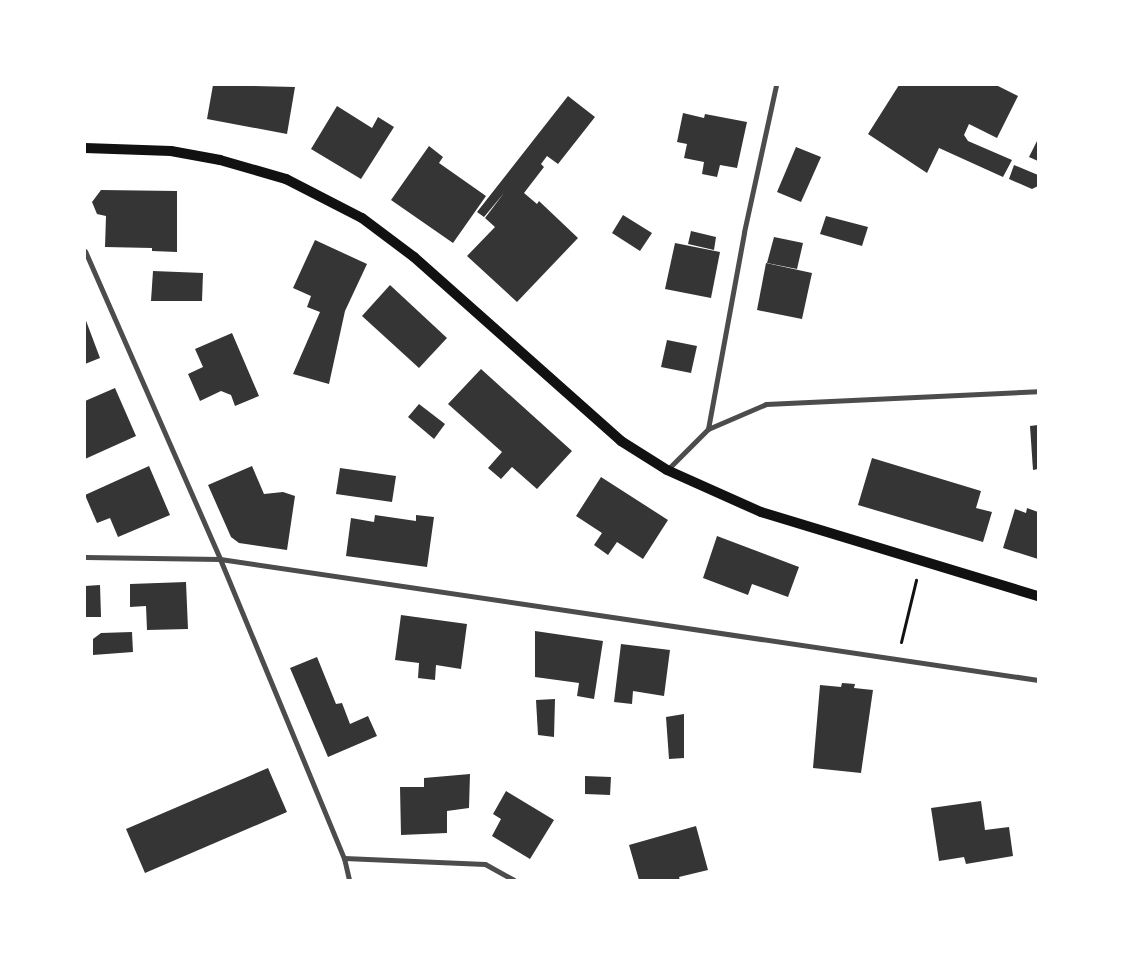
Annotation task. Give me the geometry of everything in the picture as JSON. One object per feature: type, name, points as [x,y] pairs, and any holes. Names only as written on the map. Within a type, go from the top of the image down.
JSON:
[{"type":"main road","points":[[85,148],[162,150],[220,160],[286,179],[362,218],[414,257],[621,441],[667,470],[761,512],[1038,596]]},
{"type":"street","points":[[708,429],[744,232],[776,85]]},
{"type":"street","points":[[85,251],[220,559],[344,858],[349,880]]},
{"type":"street","points":[[667,470],[708,429],[766,404],[1038,390]]},
{"type":"street","points":[[85,557],[220,559],[1038,680]]},
{"type":"street","points":[[344,858],[485,864],[514,880]]},
{"type":"path","points":[[906,621],[921,560]]},
{"type":"building","points":[[213,85],[295,87],[287,134],[207,119]]},
{"type":"building","points":[[899,85],[996,85],[1018,96],[997,138],[969,124],[964,135],[968,141],[1012,160],[1003,177],[939,148],[927,173],[868,134]]},
{"type":"building","points":[[568,96],[595,117],[558,164],[547,156],[541,164],[544,167],[524,193],[537,204],[539,201],[578,238],[517,302],[467,256],[495,227],[485,218],[504,193],[484,217],[477,212]]},
{"type":"building","points":[[337,106],[372,128],[378,117],[394,127],[361,179],[311,149]]},
{"type":"building","points":[[683,113],[704,118],[705,114],[747,122],[737,168],[720,165],[717,177],[702,174],[704,162],[684,158],[687,144],[677,142]]},
{"type":"building","points":[[1038,139],[1038,161],[1029,157]]},
{"type":"building","points":[[429,146],[443,157],[439,163],[486,196],[453,243],[391,200]]},
{"type":"building","points":[[796,147],[821,157],[801,202],[777,192]]},
{"type":"building","points":[[1014,165],[1038,175],[1038,186],[1032,189],[1009,179]]},
{"type":"building","points":[[101,190],[177,191],[177,252],[152,251],[152,248],[105,247],[106,216],[97,214],[92,202]]},
{"type":"building","points":[[623,215],[652,233],[640,251],[612,233]]},
{"type":"building","points":[[826,216],[868,227],[862,246],[820,234]]},
{"type":"building","points":[[691,231],[716,237],[714,250],[688,244]]},
{"type":"building","points":[[774,237],[803,243],[797,269],[767,263]]},
{"type":"building","points":[[315,240],[367,264],[345,311],[329,384],[293,374],[320,312],[307,307],[311,296],[293,288]]},
{"type":"building","points":[[675,243],[720,252],[711,298],[665,289]]},
{"type":"building","points":[[766,263],[812,273],[802,319],[757,310]]},
{"type":"building","points":[[153,271],[203,273],[202,301],[151,301]]},
{"type":"building","points":[[390,285],[447,338],[419,368],[362,316]]},
{"type":"building","points":[[85,318],[100,358],[85,364]]},
{"type":"building","points":[[232,333],[259,396],[235,406],[231,395],[221,391],[200,401],[188,374],[203,367],[195,349]]},
{"type":"building","points":[[667,340],[697,346],[691,373],[661,367]]},
{"type":"building","points":[[481,369],[572,451],[537,489],[512,467],[501,479],[488,468],[502,452],[448,404]]},
{"type":"building","points":[[115,388],[136,436],[85,459],[85,401]]},
{"type":"building","points":[[419,404],[445,424],[434,439],[408,417]]},
{"type":"building","points":[[1038,425],[1038,469],[1033,470],[1030,426]]},
{"type":"building","points":[[872,458],[981,491],[976,508],[992,512],[983,542],[858,505]]},
{"type":"building","points":[[149,466],[170,515],[118,537],[110,518],[97,523],[85,495]]},
{"type":"building","points":[[252,466],[264,494],[283,492],[295,496],[287,550],[239,543],[231,537],[208,485]]},
{"type":"building","points":[[340,468],[396,476],[392,502],[336,494]]},
{"type":"building","points":[[601,477],[668,520],[643,559],[617,542],[608,555],[594,545],[602,533],[576,516]]},
{"type":"building","points":[[1027,508],[1038,512],[1038,559],[1003,548],[1015,509],[1026,513]]},
{"type":"building","points":[[375,515],[416,521],[416,515],[434,517],[427,567],[346,556],[351,518],[374,522]]},
{"type":"building","points":[[717,536],[799,567],[788,597],[752,584],[748,595],[703,578]]},
{"type":"building","points":[[186,582],[188,629],[147,630],[146,606],[130,607],[130,584]]},
{"type":"building","points":[[100,585],[101,617],[85,617],[85,586]]},
{"type":"building","points":[[401,615],[467,624],[461,669],[436,665],[435,680],[418,678],[419,663],[395,660]]},
{"type":"building","points":[[535,631],[603,641],[594,699],[577,696],[579,683],[535,677]]},
{"type":"building","points":[[132,632],[133,652],[93,655],[93,639],[101,633]]},
{"type":"building","points":[[621,644],[670,650],[664,696],[633,691],[632,704],[614,702]]},
{"type":"building","points":[[317,657],[336,704],[342,703],[350,724],[368,716],[377,736],[328,757],[290,668]]},
{"type":"building","points":[[842,683],[855,684],[854,688],[873,690],[861,773],[813,768],[820,685],[841,687]]},
{"type":"building","points":[[555,699],[554,737],[538,735],[536,700]]},
{"type":"building","points":[[684,714],[684,758],[669,759],[666,717]]},
{"type":"building","points":[[268,768],[287,812],[145,873],[126,829]]},
{"type":"building","points":[[470,774],[469,808],[447,811],[447,833],[401,835],[400,787],[424,787],[424,778]]},
{"type":"building","points":[[585,776],[611,777],[610,795],[585,794]]},
{"type":"building","points":[[506,791],[554,820],[530,859],[492,836],[501,819],[493,814]]},
{"type":"building","points":[[981,801],[985,830],[1009,827],[1013,856],[966,864],[964,857],[939,861],[931,808]]},
{"type":"building","points":[[696,826],[708,870],[679,877],[680,880],[639,880],[629,845]]}]
